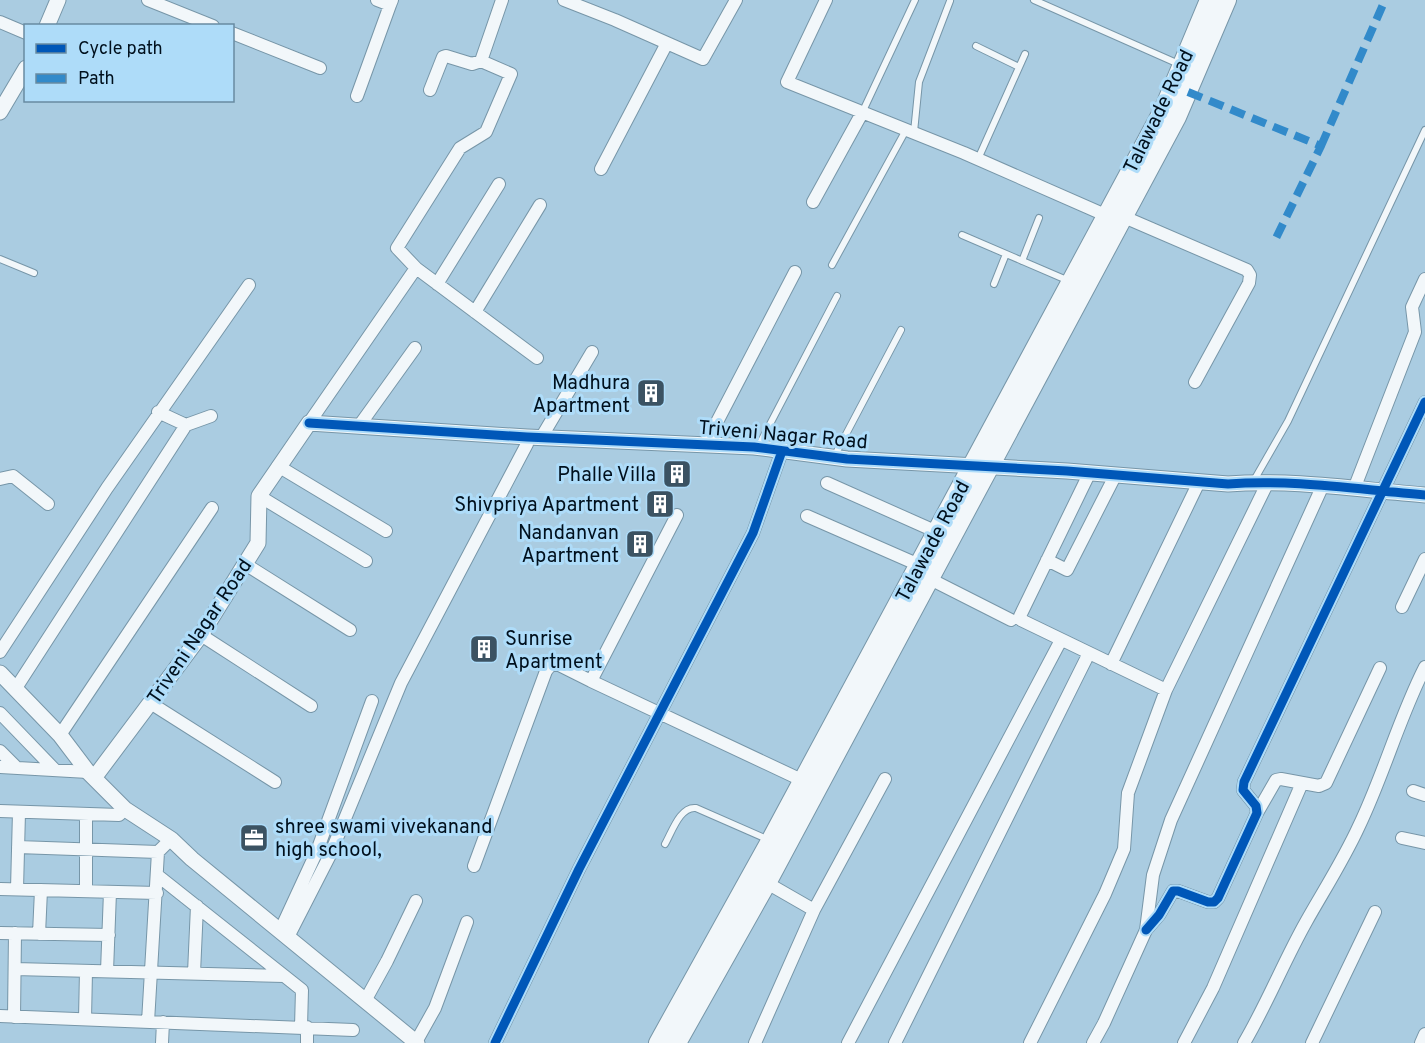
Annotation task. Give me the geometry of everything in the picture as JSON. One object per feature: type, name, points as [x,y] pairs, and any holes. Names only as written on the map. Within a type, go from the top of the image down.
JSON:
[{"type":"main road","name":"Talawade Road","points":[[1174,104],[1181,66],[1209,0]]},
{"type":"main road","name":"Talawade Road","points":[[677,1043],[767,883],[810,784],[1078,285],[1117,218],[1227,0]]},
{"type":"main road","name":"Talawade Road","points":[[925,572],[937,532],[982,467]]},
{"type":"main road","name":"Talawade Road","points":[[658,1043],[771,841],[810,784]]},
{"type":"street","points":[[48,24],[58,0]]},
{"type":"street","points":[[148,0],[208,24]]},
{"type":"street","points":[[357,96],[391,2],[377,0]]},
{"type":"street","points":[[480,61],[502,0]]},
{"type":"street","points":[[564,0],[703,59],[736,0]]},
{"type":"street","points":[[826,0],[787,82],[1247,270],[1250,275],[1249,283],[1195,382]]},
{"type":"street","points":[[0,22],[24,32]]},
{"type":"street","points":[[234,34],[320,68]]},
{"type":"street","points":[[601,169],[667,44]]},
{"type":"street","points":[[430,90],[443,57],[446,56],[472,64],[480,61],[511,74],[486,132],[460,148],[397,248],[416,268],[537,358]]},
{"type":"street","points":[[0,112],[4,95],[24,70]]},
{"type":"street","points":[[813,202],[862,113]]},
{"type":"street","points":[[437,284],[499,184]]},
{"type":"street","points":[[475,312],[540,205]]},
{"type":"street","points":[[366,561],[259,496],[416,268]]},
{"type":"street","points":[[705,445],[795,273]]},
{"type":"street","points":[[1354,489],[1415,332],[1412,307],[1425,279]]},
{"type":"street","points":[[0,652],[107,488],[249,285]]},
{"type":"street","points":[[359,426],[415,348]]},
{"type":"street","points":[[284,934],[330,855],[401,683],[527,444],[592,352]]},
{"type":"street","points":[[1257,813],[1256,806],[1243,790],[1244,782],[1425,402]]},
{"type":"street","points":[[159,412],[186,425]]},
{"type":"street","points":[[16,688],[186,425],[211,416]]},
{"type":"street","name":"Triveni Nagar Road","points":[[309,423],[758,448],[834,457],[1090,472],[1228,484],[1323,485],[1425,495]]},
{"type":"street","points":[[495,1043],[579,869],[753,533],[782,451]]},
{"type":"street","points":[[279,466],[386,531]]},
{"type":"street","points":[[1090,472],[1020,616],[1022,621],[1166,690]]},
{"type":"street","points":[[1047,560],[1067,570],[1116,474]]},
{"type":"street","points":[[0,479],[13,476],[48,504]]},
{"type":"street","points":[[1111,664],[1199,482]]},
{"type":"street","points":[[827,483],[937,532]]},
{"type":"street","points":[[1030,1043],[1105,894],[1124,849],[1128,793],[1166,690],[1260,483]]},
{"type":"street","points":[[1146,930],[1153,875],[1171,820],[1323,485]]},
{"type":"street","name":"Triveni Nagar Road","points":[[91,775],[152,704],[201,635],[258,543],[259,496]]},
{"type":"street","points":[[60,735],[212,508]]},
{"type":"street","points":[[591,681],[677,515]]},
{"type":"street","points":[[807,516],[925,572],[1011,620]]},
{"type":"street","points":[[1402,607],[1425,559]]},
{"type":"street","points":[[245,564],[350,630]]},
{"type":"street","points":[[201,635],[311,706]]},
{"type":"street","points":[[848,1043],[1061,640]]},
{"type":"street","points":[[894,1043],[1089,653]]},
{"type":"street","points":[[474,866],[546,671],[550,666],[557,664],[810,784]]},
{"type":"street","points":[[1244,1043],[1306,922],[1359,826],[1410,696],[1425,667]]},
{"type":"street","points":[[1093,1043],[1146,930],[1159,915],[1173,891],[1214,902],[1218,898],[1257,813],[1276,780],[1281,778],[1319,786],[1326,783],[1380,668]]},
{"type":"street","points":[[0,673],[60,735],[91,775],[125,809],[171,839],[192,859],[417,1042],[435,1008],[467,922]]},
{"type":"street","points":[[284,934],[372,701]]},
{"type":"street","points":[[152,704],[275,782]]},
{"type":"street","points":[[0,713],[55,770]]},
{"type":"street","points":[[0,751],[17,768]]},
{"type":"street","points":[[0,767],[55,770],[91,775]]},
{"type":"street","points":[[755,1043],[814,910],[885,779]]},
{"type":"street","points":[[1184,1043],[1213,988],[1302,783]]},
{"type":"street","points":[[0,811],[119,815],[125,809]]},
{"type":"street","points":[[17,889],[20,812]]},
{"type":"street","points":[[86,814],[86,891]]},
{"type":"street","points":[[1402,838],[1425,843]]},
{"type":"street","points":[[148,1022],[158,852],[171,839]]},
{"type":"street","points":[[18,846],[158,852]]},
{"type":"street","points":[[158,875],[302,990],[307,1043]]},
{"type":"street","points":[[767,883],[814,910]]},
{"type":"street","points":[[0,889],[157,893]]},
{"type":"street","points":[[39,934],[41,890]]},
{"type":"street","points":[[107,971],[110,892]]},
{"type":"street","points":[[365,1000],[416,901]]},
{"type":"street","points":[[194,974],[197,906]]},
{"type":"street","points":[[1312,1043],[1375,912]]},
{"type":"street","points":[[0,933],[109,935]]},
{"type":"street","points":[[14,1017],[15,933]]},
{"type":"street","points":[[15,969],[284,976]]},
{"type":"street","points":[[85,1019],[86,971]]},
{"type":"street","points":[[0,1016],[353,1030]]},
{"type":"street","points":[[162,1043],[163,1022]]},
{"type":"street","points":[[1421,1043],[1425,1034]]},
{"type":"lane","points":[[862,113],[915,0]]},
{"type":"lane","points":[[1034,0],[1181,66]]},
{"type":"lane","points":[[832,265],[910,132],[918,82],[950,1]]},
{"type":"lane","points":[[976,46],[1019,67]]},
{"type":"lane","points":[[978,159],[1025,54]]},
{"type":"lane","points":[[1260,483],[1425,130]]},
{"type":"lane","points":[[1022,261],[1039,218]]},
{"type":"lane","points":[[962,235],[1078,285]]},
{"type":"lane","points":[[994,284],[1006,254]]},
{"type":"lane","points":[[0,259],[34,273]]},
{"type":"lane","points":[[758,448],[837,296]]},
{"type":"lane","points":[[834,457],[902,330]]},
{"type":"lane","points":[[665,844],[683,812],[690,807],[771,841]]},
{"type":"marked path","points":[[1321,146],[1385,0]]},
{"type":"marked path","points":[[1188,92],[1321,146],[1276,238]]},
{"type":"cycle path","points":[[1146,930],[1159,915],[1173,891],[1208,902],[1214,902],[1218,898],[1257,813],[1256,806],[1243,790],[1244,782],[1425,402]]},
{"type":"cycle path","points":[[309,423],[527,437],[754,447],[847,459],[1067,471],[1228,484],[1302,484],[1425,495]]},
{"type":"cycle path","points":[[495,1043],[579,869],[753,533],[782,451]]},
{"type":"place","name":"Madhura Apartment","points":[[651,393]]},
{"type":"place","name":"Phalle Villa","points":[[677,474]]},
{"type":"place","name":"Shivpriya Apartment","points":[[660,504]]},
{"type":"place","name":"Nandanvan Apartment","points":[[640,544]]},
{"type":"place","name":"Sunrise Apartment","points":[[484,649]]},
{"type":"place","name":"shree swami vivekanand high school,","points":[[254,838]]}]
